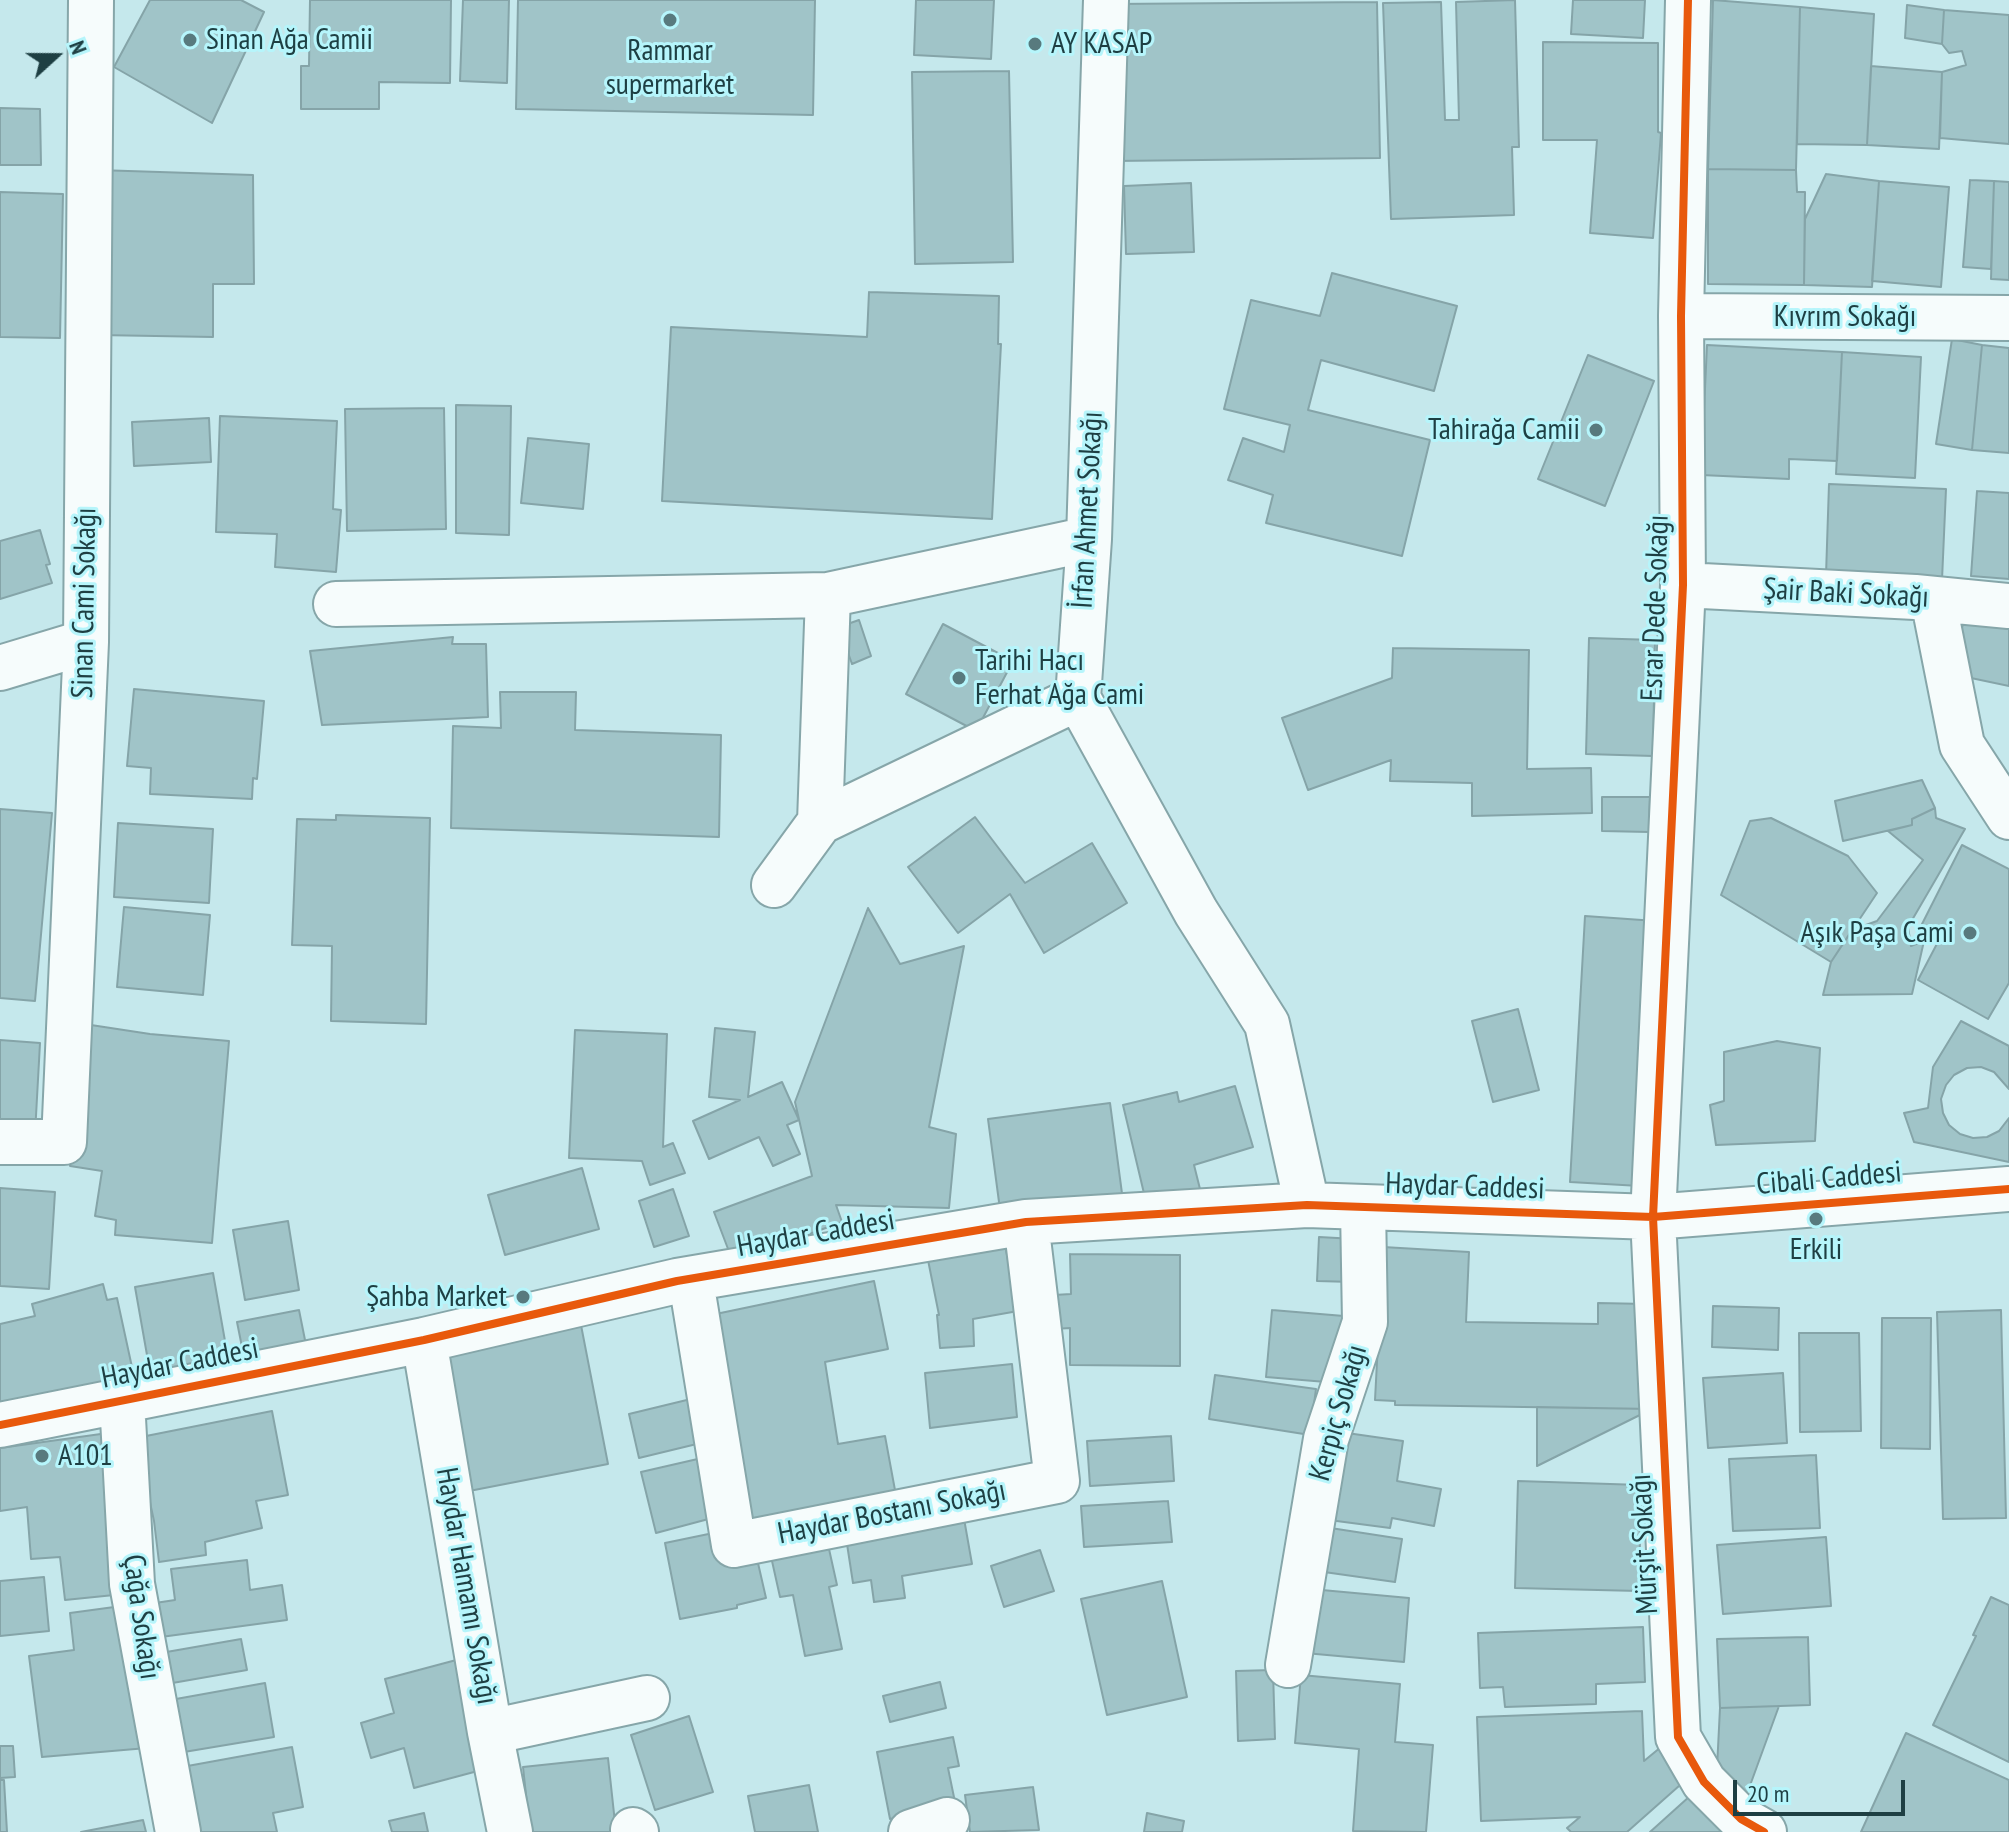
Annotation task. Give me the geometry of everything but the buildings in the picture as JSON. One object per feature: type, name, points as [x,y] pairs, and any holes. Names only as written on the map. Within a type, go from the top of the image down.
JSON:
[{"type":"street","name":"Sinan Cami Sokağı","points":[[0,1142],[64,1142],[86,642],[91,0]]},
{"type":"street","name":"İrfan Ahmet Sokağı","points":[[1078,698],[1089,539],[1106,0]]},
{"type":"street","name":"Esrar Dede Sokağı","points":[[1653,1217],[1683,585],[1681,316],[1688,0]]},
{"type":"street","name":"Kıvrım Sokağı","points":[[1681,316],[2009,318]]},
{"type":"street","points":[[336,604],[828,595],[1089,539]]},
{"type":"street","name":"Şair Baki Sokağı","points":[[1683,585],[2009,606]]},
{"type":"street","points":[[820,822],[828,595]]},
{"type":"street","points":[[1933,599],[1962,745],[2009,817]]},
{"type":"street","points":[[0,668],[86,642]]},
{"type":"street","points":[[774,885],[820,822],[1078,698],[1196,912],[1267,1024],[1307,1205]]},
{"type":"street","name":"Cibali Caddesi","points":[[1653,1217],[2009,1189]]},
{"type":"street","name":"Haydar Caddesi","points":[[0,1425],[424,1340],[677,1281],[1026,1222],[1307,1205],[1653,1217]]},
{"type":"street","name":"Kerpiç Sokağı","points":[[1288,1665],[1326,1439],[1365,1322],[1363,1208]]},
{"type":"street","name":"Mürşit Sokağı","points":[[1653,1217],[1678,1737],[1704,1782],[1741,1819],[1764,1832]]},
{"type":"street","name":"Haydar Bostanı Sokağı","points":[[691,1281],[734,1545],[1057,1481],[1026,1222]]},
{"type":"street","name":"Haydar Hamamı Sokağı","points":[[424,1340],[490,1732],[510,1832]]},
{"type":"street","name":"Çağa Sokağı","points":[[122,1400],[132,1584],[178,1832]]},
{"type":"street","points":[[490,1732],[647,1698]]},
{"type":"cycle path","points":[[1688,0],[1681,316],[1683,585],[1653,1217],[1678,1737],[1704,1782],[1741,1819],[1764,1832]]},
{"type":"cycle path","points":[[0,1425],[424,1340],[677,1281],[1026,1222],[1307,1205],[1653,1217],[2009,1189]]},
{"type":"place","name":"Rammar supermarket","points":[[670,20]]},
{"type":"place","name":"Sinan Ağa Camii","points":[[190,40]]},
{"type":"place","name":"AY KASAP","points":[[1035,44]]},
{"type":"place","name":"Tahirağa Camii","points":[[1596,430]]},
{"type":"place","name":"Tarihi Hacı Ferhat Ağa Cami","points":[[959,678]]},
{"type":"place","name":"Aşık Paşa Cami","points":[[1970,933]]},
{"type":"place","name":"Erkili","points":[[1816,1219]]},
{"type":"place","name":"Şahba Market","points":[[523,1297]]},
{"type":"place","name":"A101","points":[[42,1456]]}]
